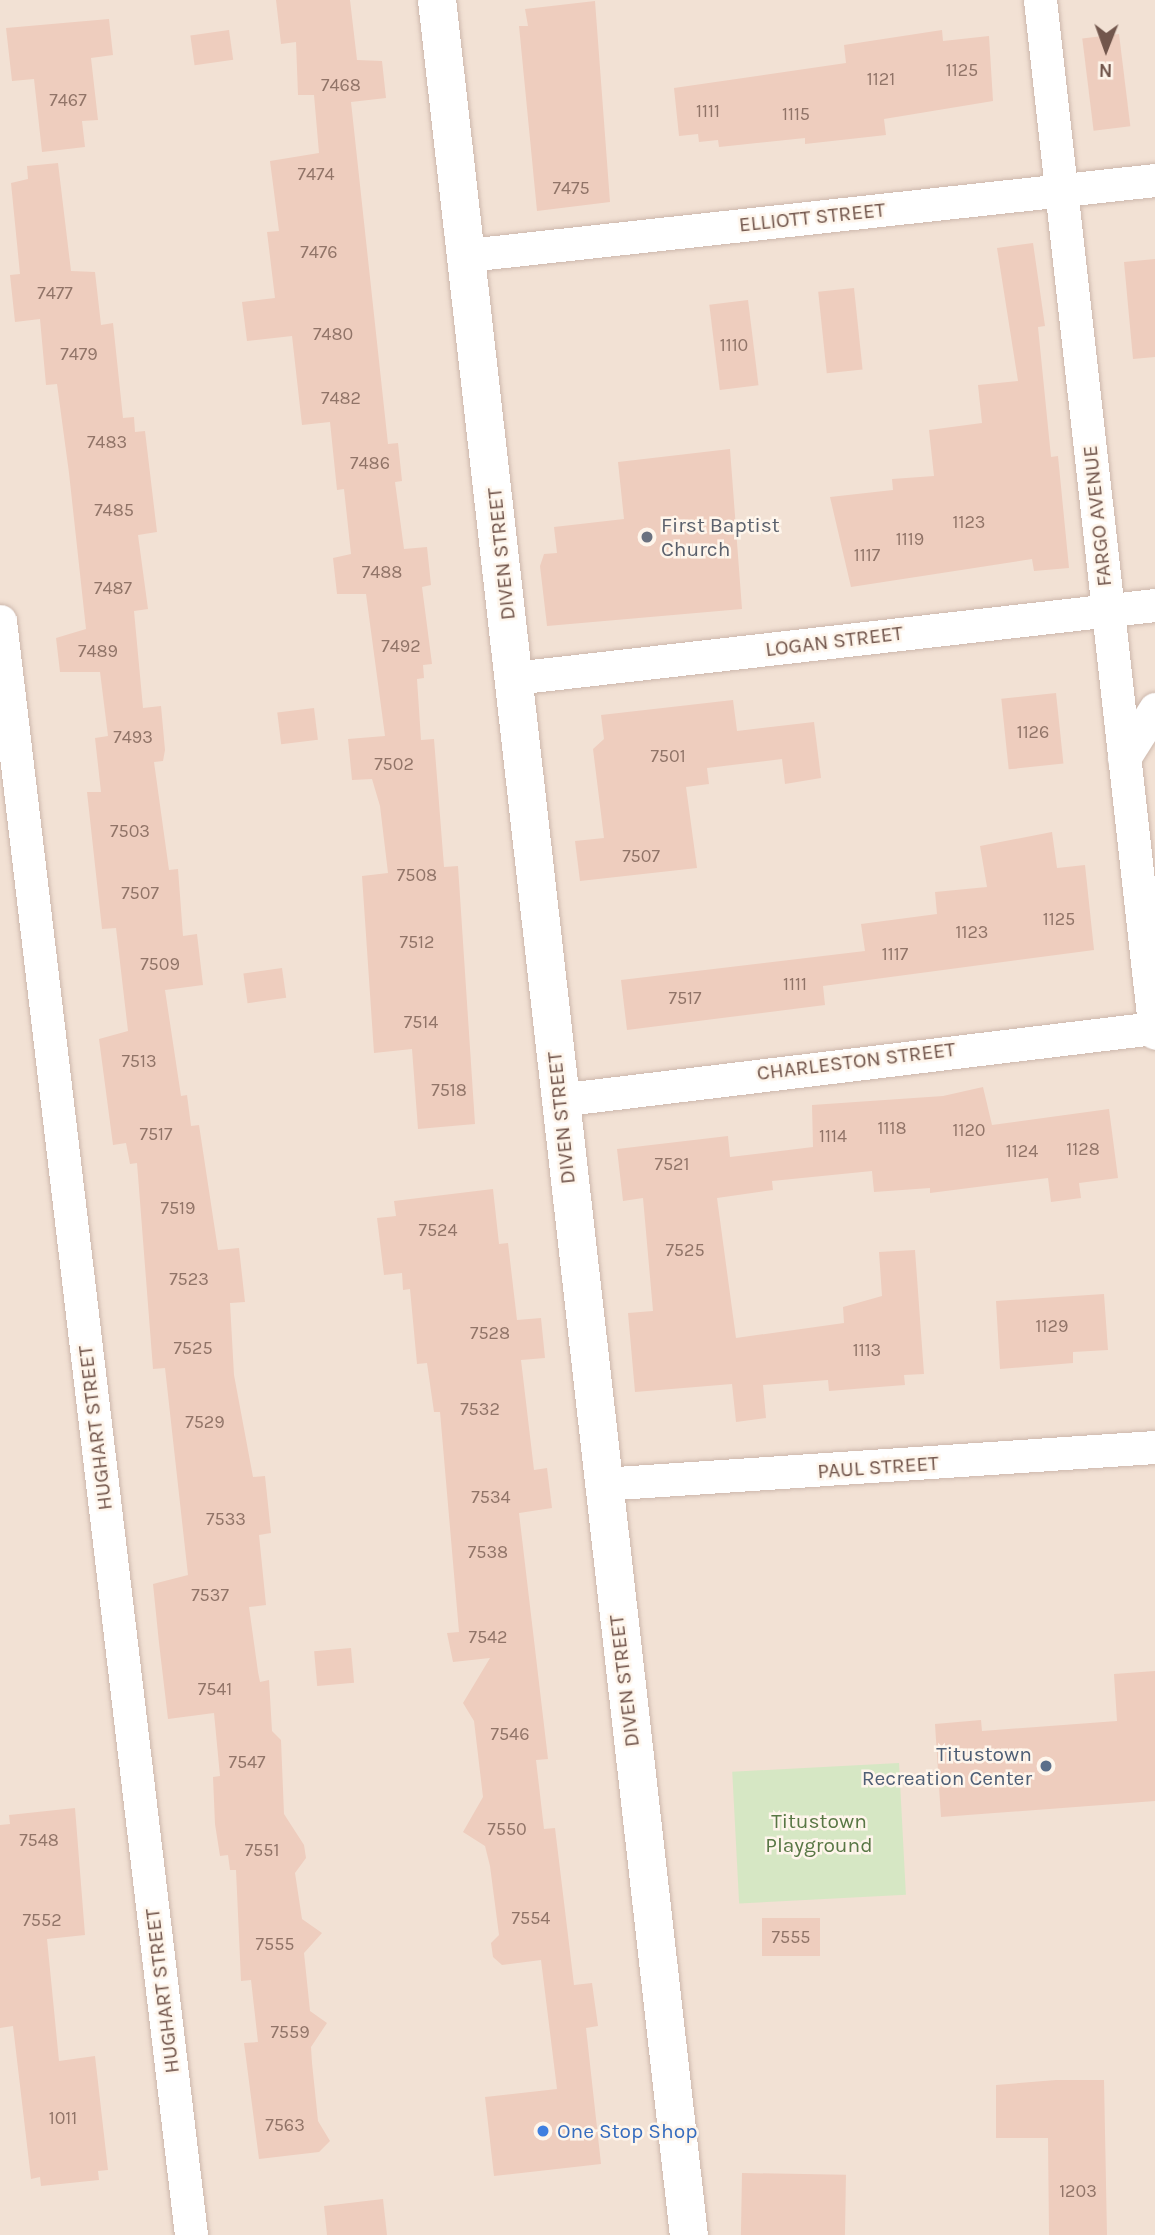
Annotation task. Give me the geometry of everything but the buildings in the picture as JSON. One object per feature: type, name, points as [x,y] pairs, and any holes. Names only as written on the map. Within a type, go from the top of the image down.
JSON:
[{"type":"street","name":"DIVEN STREET","points":[[437,0],[468,255],[558,1100],[690,2235]]},
{"type":"street","name":"FARGO AVENUE","points":[[1040,0],[1155,1030]]},
{"type":"street","name":"ELLIOTT STREET","points":[[468,255],[1155,180]]},
{"type":"street","name":"LOGAN STREET","points":[[514,678],[1108,608],[1155,605]]},
{"type":"street","name":"HUGHART STREET","points":[[0,621],[191,2235]]},
{"type":"street","points":[[1124,758],[1155,709]]},
{"type":"street","name":"CHARLESTON STREET","points":[[558,1100],[1155,1030]]},
{"type":"street","name":"PAUL STREET","points":[[602,1484],[1155,1447]]},
{"type":"shaded area","points":[[0,0],[1155,0],[1155,2235],[0,2235]]},
{"type":"green space","name":"Titustown Playground","points":[[899,1763],[906,1895],[739,1904],[732,1772]]},
{"type":"place","name":"First Baptist Church","points":[[647,537]]},
{"type":"place","name":"Titustown Recreation Center","points":[[1046,1766]]},
{"type":"place","name":"One Stop Shop","points":[[543,2131]]}]
